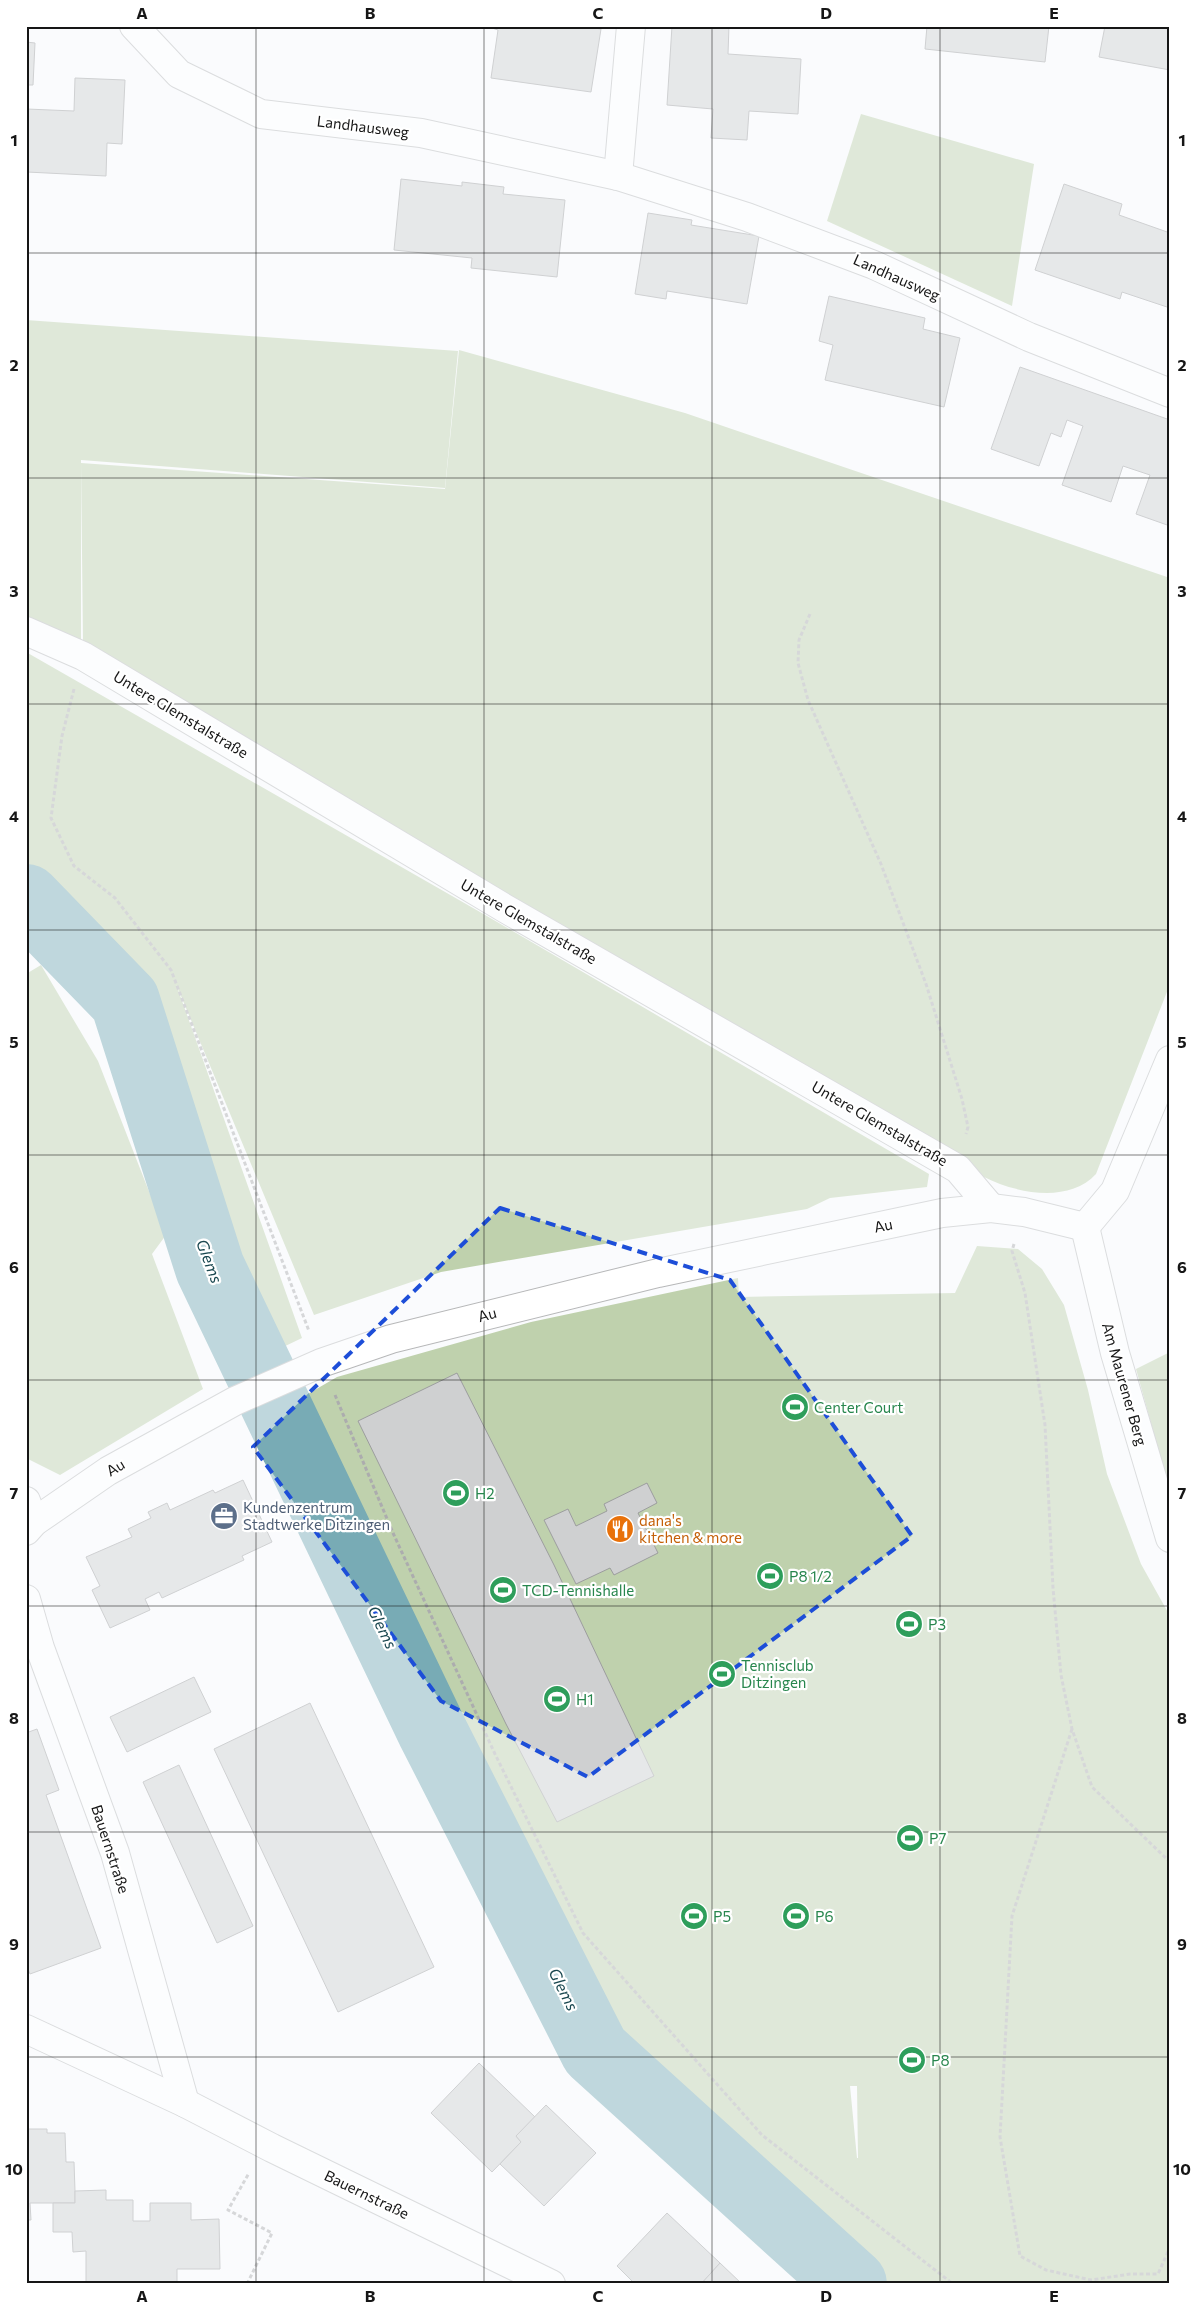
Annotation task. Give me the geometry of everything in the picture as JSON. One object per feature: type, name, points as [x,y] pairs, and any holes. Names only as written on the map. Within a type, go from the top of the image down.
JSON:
[{"type":"street","name":"Landhausweg","points":[[134,26],[179,74],[261,114],[421,133],[618,176],[747,217],[874,265],[1029,337],[1170,393]]},
{"type":"street","points":[[618,176],[632,26]]},
{"type":"street","name":"Untere Glemstalstraße","points":[[26,632],[82,656],[506,909],[958,1168],[991,1208]]},
{"type":"street","points":[[991,1208],[1024,1212],[1084,1227],[1115,1190],[1170,1060]]},
{"type":"street","name":"Au","points":[[29,1518],[108,1470],[234,1401],[312,1366],[391,1339],[658,1273],[942,1213],[991,1208]]},
{"type":"street","name":"Am Maurener Berg","points":[[1084,1227],[1115,1354],[1170,1538]]},
{"type":"street","name":"Bauernstraße","points":[[26,1599],[40,1648],[115,1853],[185,2103]]},
{"type":"street","name":"Bauernstraße","points":[[26,2029],[185,2103],[551,2284]]},
{"type":"path","points":[[810,614],[799,640],[798,663],[808,700],[881,864],[926,984],[962,1099],[968,1126],[958,1168]]},
{"type":"path","points":[[82,656],[62,736],[51,818],[74,866],[115,898],[171,970],[312,1366],[393,1533],[491,1745],[583,1933],[762,2135],[953,2284]]},
{"type":"path","points":[[1024,1212],[1012,1251],[1025,1293],[1045,1425],[1053,1588],[1061,1675],[1072,1729],[1092,1787],[1170,1862]]},
{"type":"path","points":[[1072,1729],[1012,1916],[1000,2137],[1020,2256],[1046,2270],[1091,2280],[1130,2274],[1158,2274],[1170,2247]]},
{"type":"path","points":[[246,2284],[272,2233],[228,2210],[265,2144]]},
{"type":"highlighted area","points":[[500,1208],[730,1280],[912,1536],[588,1777],[441,1701],[253,1447]]},
{"type":"green space","points":[[861,114],[1034,164],[1012,306],[827,221]]},
{"type":"green space","points":[[26,320],[458,351],[445,488],[81,460],[81,643],[26,620]]},
{"type":"green space","points":[[459,350],[685,413],[1170,578],[1170,984],[1096,1174],[1085,1183],[1071,1189],[1042,1193],[1011,1188],[984,1177],[947,1149],[263,753],[83,643],[81,463],[445,489]]},
{"type":"green space","points":[[26,652],[480,912],[929,1174],[927,1187],[830,1198],[807,1209],[441,1272],[314,1315],[176,984],[302,1338],[252,1362],[210,1268],[125,1001],[26,899]]},
{"type":"green space","points":[[41,965],[98,1061],[166,1235],[152,1254],[203,1389],[60,1475],[26,1458],[26,974]]},
{"type":"green space","points":[[977,1246],[1018,1249],[1042,1269],[1064,1305],[1088,1390],[1107,1474],[1141,1564],[1170,1616],[1170,2284],[823,2284],[554,2019],[253,1426],[337,1377],[531,1322],[738,1278],[739,1297],[955,1293]],"holes":[[[850,2086],[857,2086],[858,2158]]]},
{"type":"green space","points":[[1170,1352],[1170,1492],[1136,1369]]},
{"type":"building","points":[[486,26],[582,26],[601,29],[591,92],[491,78],[498,30]]},
{"type":"building","points":[[672,26],[729,26],[728,54],[801,59],[798,114],[749,111],[747,140],[711,138],[713,109],[667,105]]},
{"type":"building","points":[[927,26],[1049,26],[1045,62],[925,49]]},
{"type":"building","points":[[1105,26],[1170,26],[1170,70],[1099,57]]},
{"type":"building","points":[[26,42],[35,43],[33,85],[26,85]]},
{"type":"building","points":[[75,78],[125,80],[122,144],[107,143],[106,176],[27,172],[26,181],[27,109],[74,111]]},
{"type":"building","points":[[401,179],[462,186],[462,182],[504,187],[503,194],[565,200],[557,277],[471,268],[472,258],[394,250]]},
{"type":"building","points":[[1064,184],[1122,204],[1119,215],[1170,233],[1170,308],[1122,292],[1120,299],[1035,270]]},
{"type":"building","points":[[648,213],[692,220],[691,225],[759,236],[747,304],[667,291],[666,299],[635,294]]},
{"type":"building","points":[[829,296],[925,318],[923,329],[960,338],[944,407],[825,380],[833,345],[819,341]]},
{"type":"building","points":[[1020,367],[1170,420],[1170,526],[1136,514],[1150,475],[1123,466],[1111,502],[1062,485],[1083,426],[1067,420],[1061,437],[1051,433],[1039,466],[991,449]]},
{"type":"building","name":"TCD-Tennishalle","points":[[457,1373],[554,1565],[654,1776],[557,1822],[506,1724],[358,1421]]},
{"type":"building","points":[[243,1480],[272,1542],[242,1556],[244,1560],[162,1598],[159,1592],[145,1599],[150,1610],[110,1628],[92,1590],[100,1586],[86,1557],[132,1537],[128,1529],[151,1518],[148,1512],[167,1503],[170,1510],[213,1490],[215,1493]]},
{"type":"building","points":[[647,1483],[657,1503],[638,1513],[658,1553],[614,1575],[610,1568],[576,1584],[544,1520],[568,1509],[576,1526],[607,1511],[604,1504]]},
{"type":"building","points":[[194,1677],[211,1712],[127,1752],[110,1717]]},
{"type":"building","points":[[310,1703],[434,1967],[338,2012],[214,1749]]},
{"type":"building","points":[[37,1729],[59,1790],[46,1795],[101,1948],[30,1974],[26,1964],[26,1733]]},
{"type":"building","points":[[179,1765],[253,1926],[217,1943],[143,1782]]},
{"type":"building","points":[[479,2063],[535,2117],[516,2136],[521,2142],[492,2172],[431,2113]]},
{"type":"building","points":[[546,2105],[596,2153],[544,2206],[500,2164],[521,2142],[516,2136]]},
{"type":"building","points":[[26,2129],[47,2129],[47,2133],[65,2133],[66,2162],[74,2162],[75,2203],[30,2203],[31,2220],[26,2220]]},
{"type":"building","points":[[106,2190],[106,2200],[133,2200],[133,2221],[150,2221],[150,2203],[191,2203],[191,2220],[219,2219],[220,2269],[177,2269],[177,2284],[86,2284],[86,2251],[73,2252],[72,2232],[53,2232],[53,2203],[75,2203],[75,2191]]},
{"type":"building","points":[[667,2213],[720,2263],[701,2284],[635,2284],[617,2266]]},
{"type":"building","points":[[720,2263],[742,2284],[701,2284]]},
{"type":"waterway","name":"Glems","points":[[26,899],[125,1001],[210,1268],[432,1731],[595,2051],[852,2284]]},
{"type":"place","name":"Center Court","points":[[795,1407]]},
{"type":"place","name":"H2","points":[[456,1493]]},
{"type":"place","name":"Kundenzentrum Stadtwerke Ditzingen","points":[[224,1516]]},
{"type":"place","name":"dana's kitchen & more","points":[[620,1529]]},
{"type":"place","name":"P8 1/2","points":[[770,1576]]},
{"type":"place","name":"TCD-Tennishalle","points":[[503,1590]]},
{"type":"place","name":"P3","points":[[909,1624]]},
{"type":"place","name":"Tennisclub Ditzingen","points":[[722,1674]]},
{"type":"place","name":"H1","points":[[557,1699]]},
{"type":"place","name":"P7","points":[[910,1838]]},
{"type":"place","name":"P5","points":[[694,1916]]},
{"type":"place","name":"P6","points":[[796,1916]]},
{"type":"place","name":"P8","points":[[912,2060]]}]
